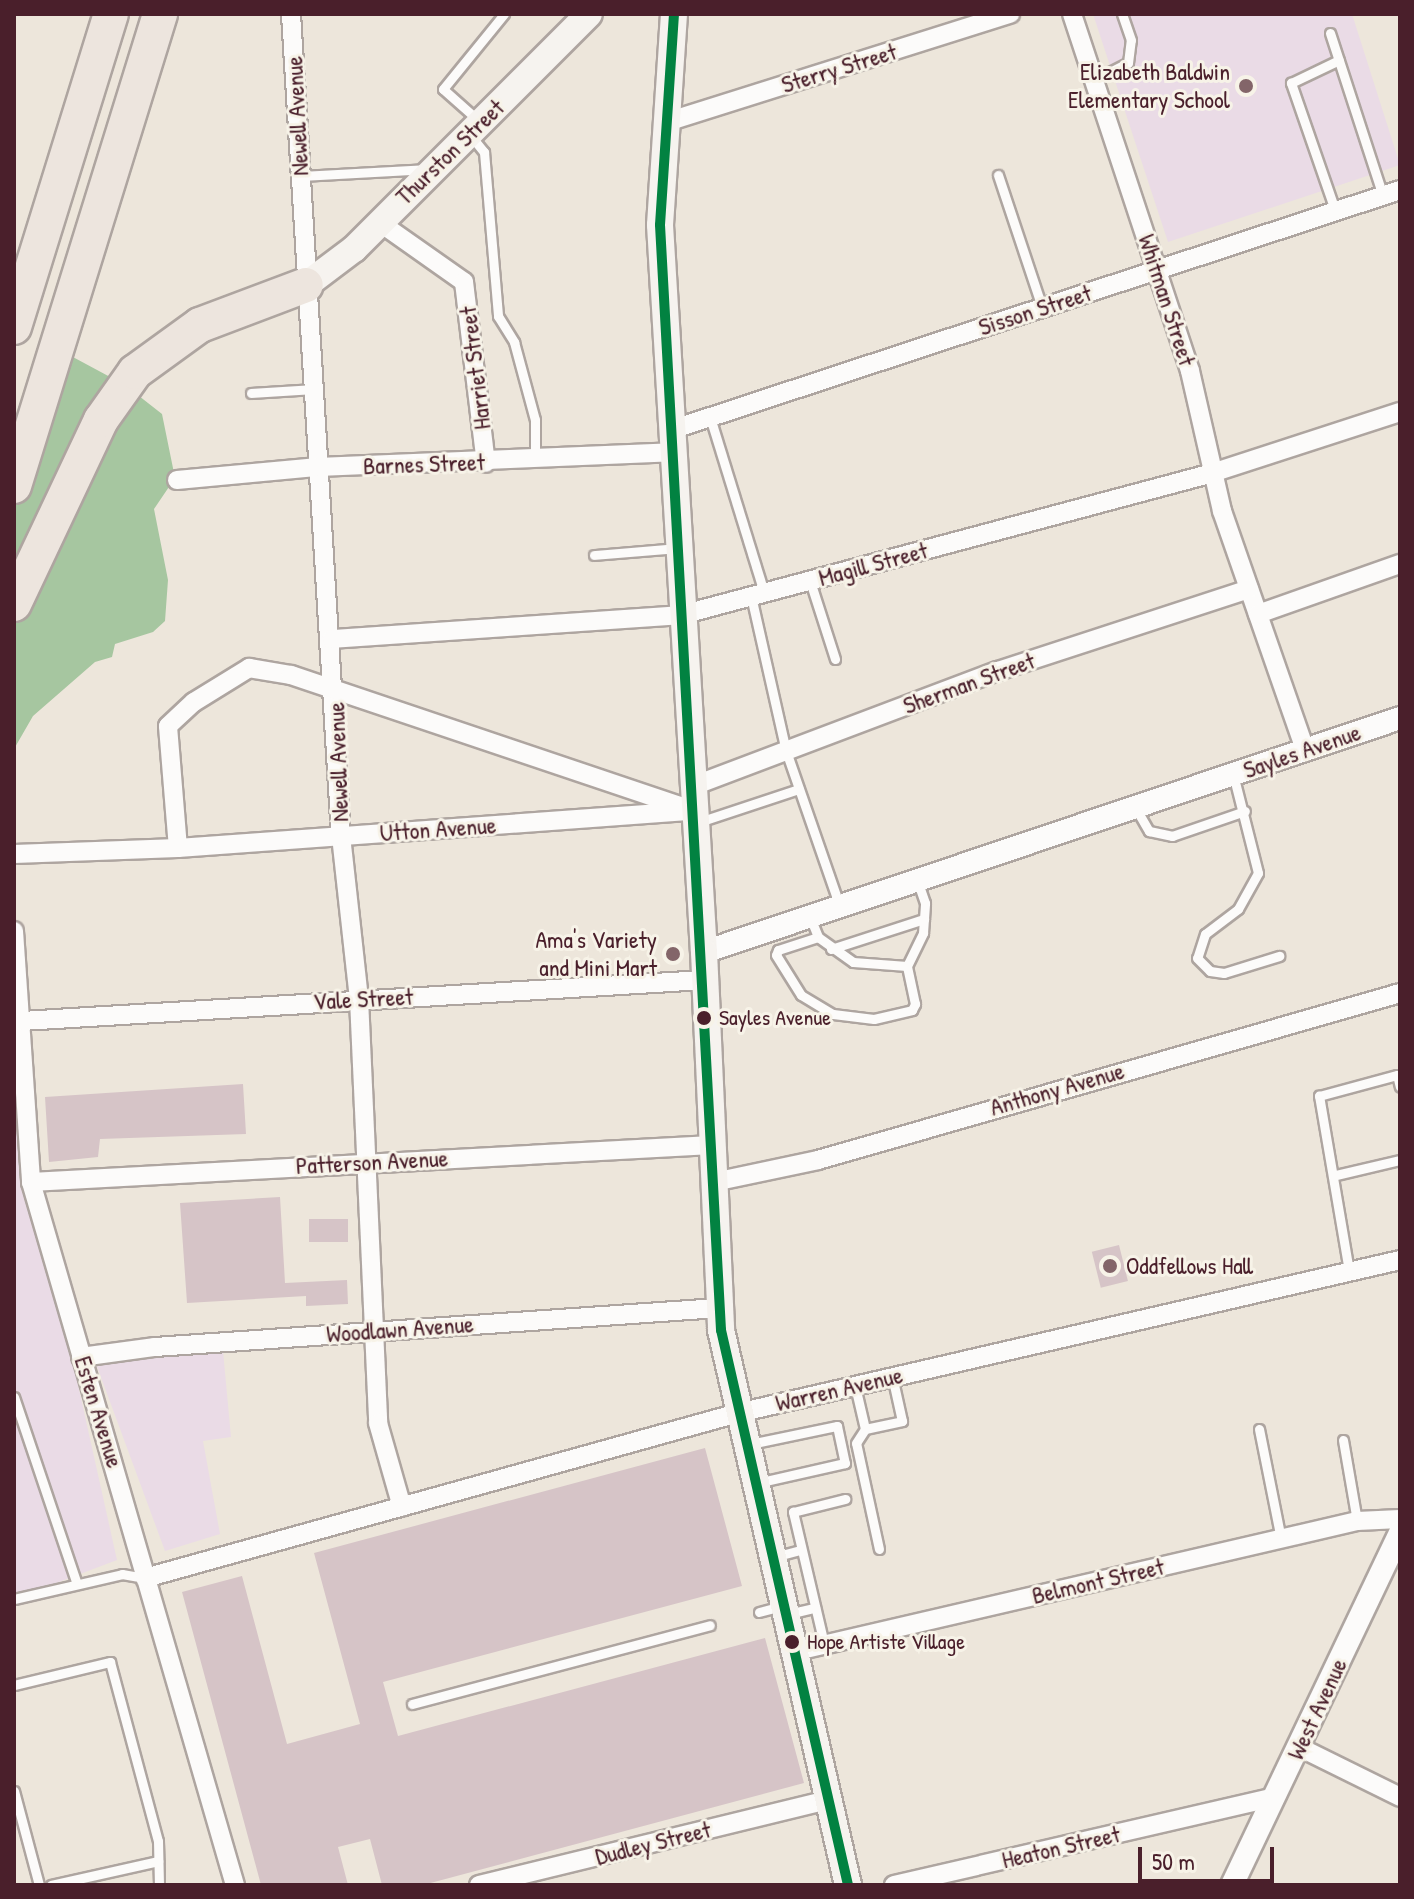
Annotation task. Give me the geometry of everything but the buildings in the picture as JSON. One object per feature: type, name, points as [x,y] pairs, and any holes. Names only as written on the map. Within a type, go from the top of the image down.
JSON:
[{"type":"highway","points":[[14,327],[111,14]]},
{"type":"highway","points":[[14,486],[160,14]]},
{"type":"highway","points":[[14,604],[101,420],[135,372],[200,325],[306,285]]},
{"type":"main road","name":"Thurston Street","points":[[306,285],[354,249],[589,14]]},
{"type":"main road","points":[[674,14],[660,225],[681,615],[704,952],[719,1308],[745,1445],[797,1651],[848,1885]]},
{"type":"street","name":"Newell Avenue","points":[[291,14],[306,285],[332,639],[341,836],[359,999],[363,1162],[378,1423],[402,1507]]},
{"type":"street","name":"Sterry Street","points":[[667,122],[1010,14]]},
{"type":"street","name":"Whitman Street","points":[[1072,14],[1190,371],[1214,472],[1258,614]]},
{"type":"street","name":"Sisson Street","points":[[671,441],[710,417],[1391,193]]},
{"type":"street","name":"Harriet Street","points":[[379,222],[464,282],[486,463]]},
{"type":"street","name":"Magill Street","points":[[332,639],[681,615],[1214,472],[1400,412]]},
{"type":"street","name":"Barnes Street","points":[[177,480],[318,467],[535,460],[671,441]]},
{"type":"street","points":[[1305,750],[1258,614],[1400,564]]},
{"type":"street","name":"Sherman Street","points":[[694,807],[786,751],[998,671],[1249,589]]},
{"type":"street","points":[[178,848],[168,726],[194,702],[249,668],[335,690],[694,807]]},
{"type":"street","name":"Sayles Avenue","points":[[704,952],[814,927],[840,907],[1400,718]]},
{"type":"street","name":"Utton Avenue","points":[[14,854],[178,848],[694,807]]},
{"type":"street","name":"Esten Avenue","points":[[14,931],[31,1182],[235,1885]]},
{"type":"street","name":"Vale Street","points":[[18,1020],[704,980]]},
{"type":"street","name":"Anthony Avenue","points":[[714,1182],[818,1160],[1400,993]]},
{"type":"street","name":"Patterson Avenue","points":[[31,1182],[712,1145]]},
{"type":"street","name":"Warren Avenue","points":[[145,1578],[738,1413],[1400,1260]]},
{"type":"street","name":"Woodlawn Avenue","points":[[81,1357],[374,1330],[719,1308]]},
{"type":"street","name":"Belmont Street","points":[[797,1651],[1357,1521],[1400,1519]]},
{"type":"street","name":"West Avenue","points":[[1232,1885],[1400,1532]]},
{"type":"street","points":[[1299,1747],[1400,1797]]},
{"type":"street","name":"Heaton Street","points":[[894,1885],[1275,1797]]},
{"type":"street","name":"Dudley Street","points":[[479,1885],[540,1878],[828,1800]]},
{"type":"lane","points":[[504,14],[443,89],[475,128],[484,152],[498,316],[514,342],[535,420],[535,460]]},
{"type":"lane","points":[[1094,80],[1128,63],[1131,40],[1122,14]]},
{"type":"lane","points":[[1330,33],[1391,193]]},
{"type":"lane","points":[[1336,213],[1291,83],[1339,60]]},
{"type":"lane","points":[[301,176],[408,167],[431,170]]},
{"type":"lane","points":[[998,175],[1042,307]]},
{"type":"lane","points":[[251,393],[314,389]]},
{"type":"lane","points":[[710,417],[758,595],[786,751],[840,907]]},
{"type":"lane","points":[[594,555],[677,548]]},
{"type":"lane","points":[[810,581],[835,659]]},
{"type":"lane","points":[[1233,774],[1245,811],[1258,873],[1238,909],[1205,934],[1197,958],[1210,971],[1224,973],[1279,956]]},
{"type":"lane","points":[[694,807],[799,789]]},
{"type":"lane","points":[[1135,807],[1149,831],[1172,836],[1245,811]]},
{"type":"lane","points":[[907,966],[853,962],[831,949],[814,927],[778,950],[776,955],[801,995],[833,1014],[874,1019],[912,1010],[915,1004],[907,966],[924,919],[917,880]]},
{"type":"lane","points":[[831,949],[924,919]]},
{"type":"lane","points":[[1349,1271],[1336,1175],[1319,1096],[1397,1075],[1400,1087]]},
{"type":"lane","points":[[1336,1175],[1400,1160]]},
{"type":"lane","points":[[879,1549],[856,1443],[865,1429],[902,1421],[892,1376]]},
{"type":"lane","points":[[855,1385],[865,1429]]},
{"type":"lane","points":[[14,1397],[77,1584]]},
{"type":"lane","points":[[745,1445],[837,1426],[845,1463],[754,1484]]},
{"type":"lane","points":[[1259,1429],[1281,1539]]},
{"type":"lane","points":[[1343,1440],[1357,1521]]},
{"type":"lane","points":[[824,1644],[793,1512],[845,1499]]},
{"type":"lane","points":[[774,1557],[801,1550]]},
{"type":"lane","points":[[14,1599],[122,1574],[145,1578]]},
{"type":"lane","points":[[759,1612],[815,1608]]},
{"type":"lane","points":[[412,1704],[710,1625]]},
{"type":"lane","points":[[14,1685],[110,1662],[158,1861],[159,1885]]},
{"type":"lane","points":[[14,1791],[39,1885]]},
{"type":"lane","points":[[14,1834],[25,1831]]},
{"type":"lane","points":[[51,1885],[158,1861]]},
{"type":"shaded area","name":"Elizabeth Baldwin Elementary School","points":[[1093,14],[1352,14],[1400,165],[1168,242]]},
{"type":"shaded area","points":[[14,1020],[22,1183],[72,1358],[117,1560],[14,1599]]},
{"type":"shaded area","points":[[223,1351],[231,1437],[203,1441],[220,1534],[165,1551],[95,1361]]},
{"type":"green space","points":[[58,349],[125,385],[162,414],[175,478],[154,509],[168,580],[165,621],[153,632],[115,644],[112,657],[95,662],[33,716],[14,749],[14,483]]},
{"type":"transit line","points":[[674,14],[660,225],[721,1330],[848,1885]]},
{"type":"place","name":"Elizabeth Baldwin Elementary School","points":[[1246,86]]},
{"type":"place","name":"Ama's Variety and Mini Mart","points":[[673,954]]},
{"type":"place","name":"Sayles Avenue","points":[[704,1018]]},
{"type":"place","name":"Oddfellows Hall","points":[[1110,1266]]},
{"type":"place","name":"Hope Artiste Village","points":[[792,1642]]}]
